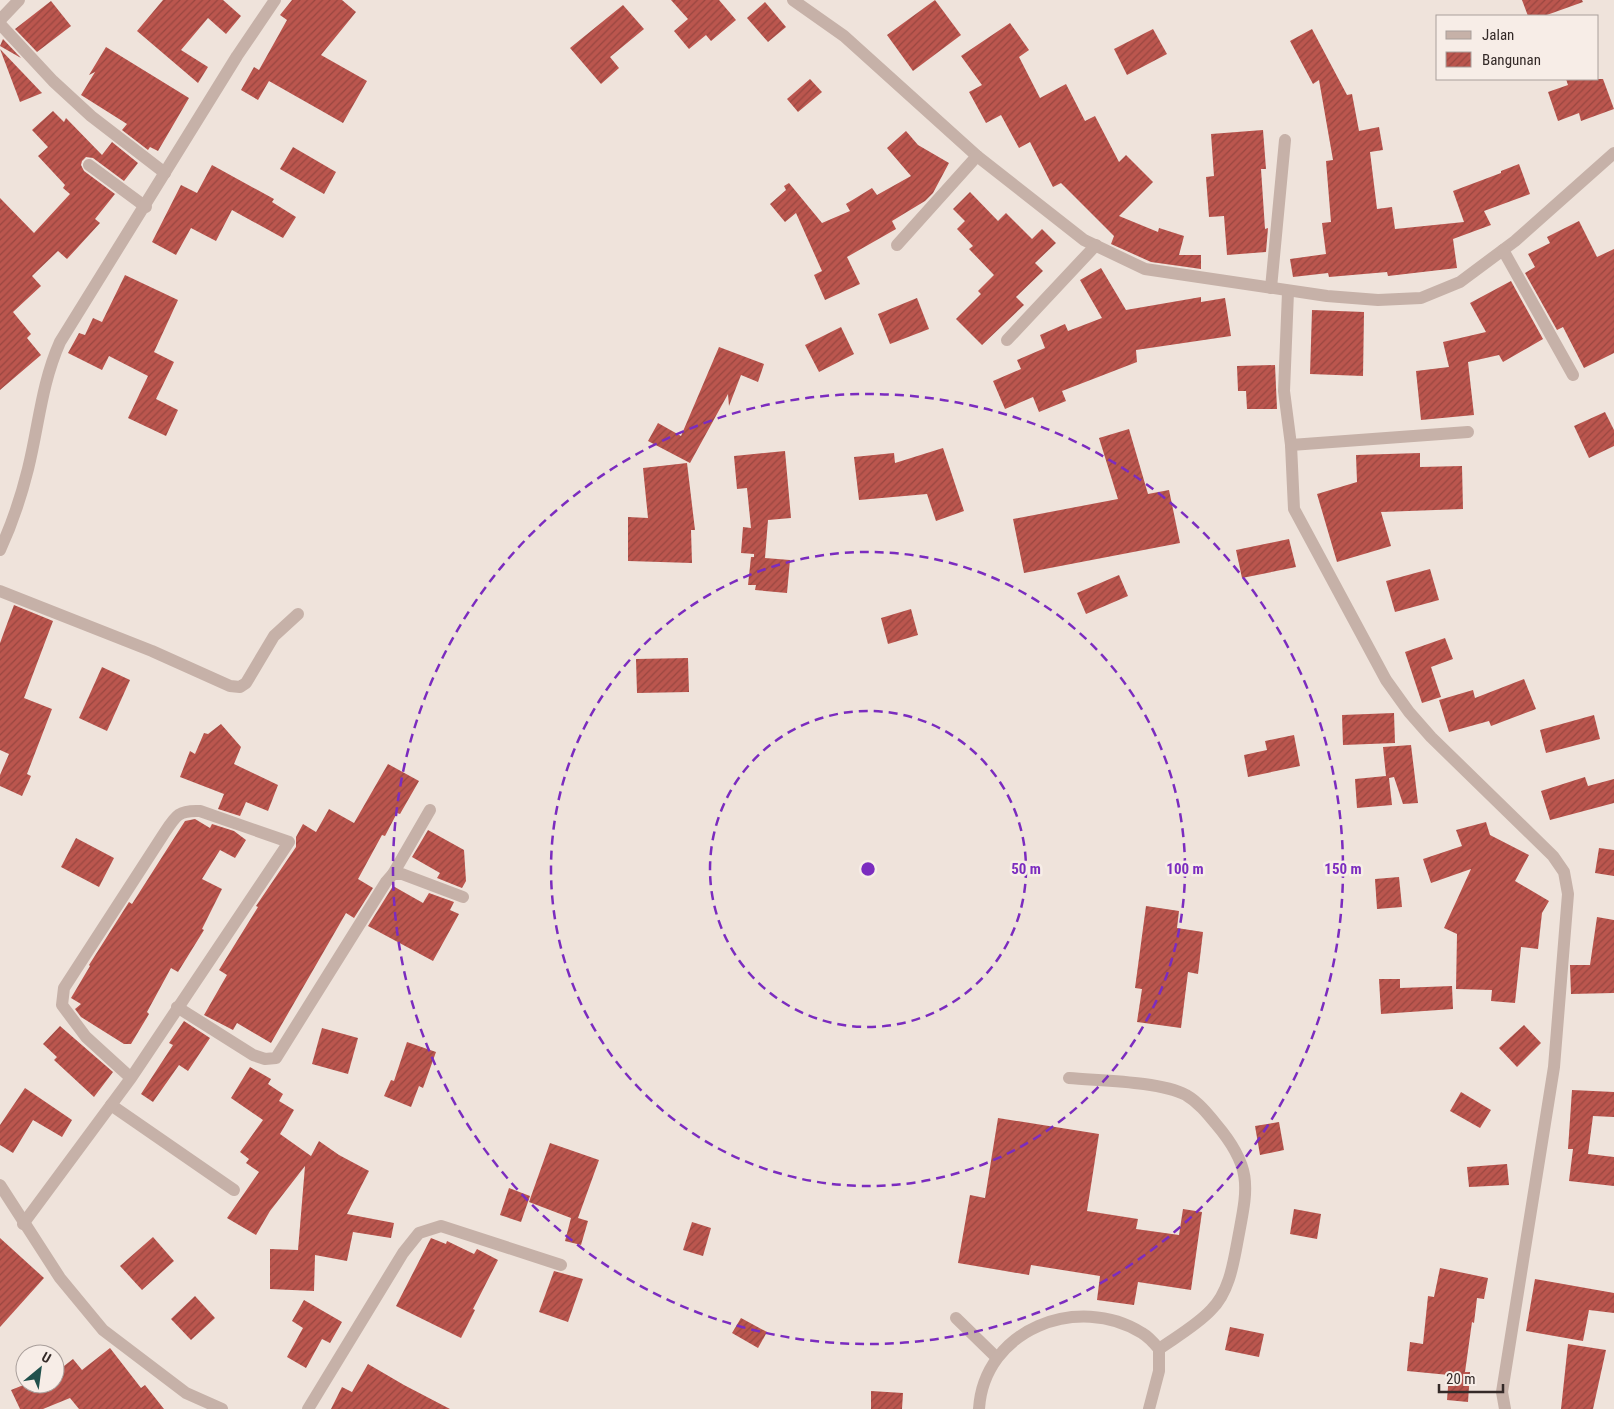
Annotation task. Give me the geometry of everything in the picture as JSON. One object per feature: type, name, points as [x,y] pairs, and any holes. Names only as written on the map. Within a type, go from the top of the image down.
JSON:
[{"type":"street","points":[[0,20],[19,0]]},
{"type":"street","points":[[0,550],[10,527],[28,470],[49,368],[60,342],[146,206],[237,56],[275,0]]},
{"type":"street","points":[[793,0],[844,36],[977,156],[1084,240],[1145,269],[1288,292],[1378,300],[1421,298],[1460,282],[1503,250],[1614,154]]},
{"type":"street","points":[[0,24],[53,81],[91,116],[165,173]]},
{"type":"street","points":[[1271,288],[1285,140]]},
{"type":"street","points":[[897,245],[977,156]]},
{"type":"street","points":[[89,164],[146,206]]},
{"type":"street","points":[[1006,340],[1096,245]]},
{"type":"street","points":[[1503,250],[1573,376]]},
{"type":"street","points":[[1288,292],[1284,391],[1294,509],[1386,680],[1409,712],[1521,828],[1553,856],[1564,872],[1568,894],[1554,1067],[1502,1392],[1505,1409]]},
{"type":"street","points":[[1290,445],[1468,432]]},
{"type":"street","points":[[0,591],[152,651],[230,686],[240,687],[246,683],[274,636],[298,614]]},
{"type":"street","points":[[23,1224],[131,1078],[289,842],[200,811],[186,810],[176,816],[165,832],[64,988],[62,1005],[86,1036],[131,1078]]},
{"type":"street","points":[[177,1007],[253,1055],[265,1059],[276,1058],[386,882],[394,874],[430,810]]},
{"type":"street","points":[[394,874],[402,874],[463,896]]},
{"type":"street","points":[[1069,1078],[1163,1088],[1184,1095],[1204,1110],[1221,1130],[1242,1162],[1247,1190],[1235,1254],[1226,1286],[1211,1311],[1159,1349]]},
{"type":"street","points":[[111,1105],[234,1190]]},
{"type":"street","points":[[0,1185],[23,1224],[60,1278],[103,1330],[186,1394],[222,1409]]},
{"type":"street","points":[[308,1409],[403,1253],[419,1233],[441,1226],[561,1265]]},
{"type":"street","points":[[979,1409],[986,1378],[996,1357],[1016,1340],[1036,1327],[1057,1319],[1080,1315],[1105,1318],[1125,1324],[1144,1334],[1159,1349],[1159,1372],[1149,1409]]},
{"type":"street","points":[[956,1318],[996,1357]]},
{"type":"building","points":[[163,0],[223,0],[241,16],[226,34],[208,18],[181,50],[208,67],[198,83],[137,31]]},
{"type":"building","points":[[292,0],[342,0],[356,12],[321,55],[367,81],[343,123],[269,81],[258,100],[241,90],[254,67],[259,70],[287,20],[280,15]]},
{"type":"building","points":[[671,0],[719,0],[736,20],[711,41],[706,35],[689,49],[674,31],[688,19]]},
{"type":"building","points":[[935,0],[961,35],[913,71],[887,35]]},
{"type":"building","points":[[1522,0],[1582,0],[1583,2],[1547,15],[1528,15]]},
{"type":"building","points":[[51,1],[71,26],[37,52],[15,29]]},
{"type":"building","points":[[765,2],[786,27],[768,42],[747,18]]},
{"type":"building","points":[[623,5],[644,29],[610,57],[619,68],[601,84],[570,48]]},
{"type":"building","points":[[1010,23],[1029,50],[1019,57],[1040,98],[1066,84],[1085,121],[1095,116],[1119,162],[1126,155],[1153,182],[1119,216],[1158,232],[1159,228],[1184,236],[1179,255],[1201,255],[1201,269],[1151,262],[1111,244],[1114,236],[1061,183],[1053,187],[1030,142],[1019,148],[1001,115],[986,123],[969,92],[982,85],[961,56]]},
{"type":"building","points":[[1153,29],[1167,54],[1127,75],[1114,49]]},
{"type":"building","points":[[1312,29],[1347,95],[1352,94],[1359,131],[1379,127],[1383,150],[1370,152],[1377,209],[1392,207],[1395,229],[1464,222],[1453,191],[1501,173],[1501,171],[1519,164],[1530,194],[1484,211],[1491,225],[1453,239],[1457,268],[1388,276],[1387,272],[1329,277],[1328,273],[1293,277],[1290,259],[1326,254],[1322,223],[1331,222],[1326,161],[1333,160],[1319,80],[1313,84],[1290,41]]},
{"type":"building","points":[[3,39],[21,58],[0,46]]},
{"type":"building","points":[[106,47],[189,98],[158,151],[150,147],[148,150],[122,130],[127,124],[81,95],[95,72],[89,75]]},
{"type":"building","points":[[0,49],[42,93],[20,102]]},
{"type":"building","points":[[810,79],[822,92],[798,112],[787,99]]},
{"type":"building","points":[[1603,79],[1614,109],[1581,121],[1579,113],[1558,121],[1548,92],[1568,85],[1566,80]]},
{"type":"building","points":[[53,111],[64,122],[66,118],[102,155],[112,142],[138,163],[124,181],[93,158],[86,157],[82,161],[81,165],[84,171],[115,194],[95,219],[100,223],[67,259],[58,251],[32,276],[41,286],[13,312],[31,334],[27,338],[41,355],[0,390],[0,198],[34,233],[70,194],[63,188],[65,185],[38,156],[48,147],[32,130]]},
{"type":"building","points":[[1263,130],[1266,169],[1261,169],[1265,229],[1268,228],[1266,252],[1227,255],[1224,216],[1209,217],[1206,177],[1214,176],[1211,134]]},
{"type":"building","points":[[906,131],[918,145],[949,163],[933,193],[925,201],[892,221],[896,229],[847,257],[860,284],[825,300],[814,275],[822,271],[796,213],[785,222],[770,204],[786,190],[784,186],[789,183],[822,223],[850,211],[846,204],[872,188],[877,195],[911,176],[887,148]]},
{"type":"building","points":[[293,147],[336,172],[324,194],[280,169]]},
{"type":"building","points":[[212,165],[274,199],[272,202],[296,217],[283,238],[232,210],[216,241],[191,228],[176,255],[152,242],[181,185],[197,193]]},
{"type":"building","points":[[970,192],[998,221],[1006,213],[1032,239],[1042,229],[1056,243],[1035,263],[1043,271],[1016,297],[1024,305],[982,345],[956,319],[981,294],[978,291],[994,275],[969,249],[973,246],[957,229],[965,221],[953,209]]},
{"type":"building","points":[[1579,221],[1597,257],[1614,249],[1614,353],[1584,368],[1563,327],[1557,330],[1525,273],[1535,267],[1528,254],[1550,243],[1547,237]]},
{"type":"building","points":[[1101,268],[1126,310],[1201,297],[1201,302],[1225,298],[1231,336],[1136,350],[1137,362],[1062,391],[1066,401],[1039,412],[1033,397],[1005,409],[993,381],[1021,369],[1017,360],[1045,348],[1040,335],[1065,324],[1068,331],[1102,318],[1080,280]]},
{"type":"building","points":[[125,275],[178,300],[154,352],[174,362],[156,399],[178,410],[166,436],[128,418],[148,376],[109,356],[102,370],[68,353],[79,333],[85,335],[93,318],[102,322]]},
{"type":"building","points":[[1511,281],[1543,339],[1503,362],[1499,355],[1468,362],[1474,415],[1421,420],[1416,371],[1449,367],[1443,342],[1486,332],[1470,303]]},
{"type":"building","points":[[917,298],[929,329],[890,344],[878,314]]},
{"type":"building","points":[[1312,310],[1364,312],[1363,376],[1310,374]]},
{"type":"building","points":[[841,327],[854,354],[819,372],[805,345]]},
{"type":"building","points":[[719,347],[764,364],[758,382],[741,375],[729,406],[728,394],[690,463],[648,441],[658,423],[681,436]]},
{"type":"building","points":[[1275,365],[1277,409],[1247,409],[1246,391],[1238,391],[1237,366]]},
{"type":"building","points":[[1605,412],[1614,430],[1614,446],[1589,458],[1574,426]]},
{"type":"building","points":[[1129,429],[1148,494],[1169,490],[1180,543],[1024,573],[1013,519],[1118,499],[1099,438]]},
{"type":"building","points":[[943,448],[964,511],[936,521],[927,494],[859,500],[854,457],[894,453],[895,463]]},
{"type":"building","points":[[785,451],[791,518],[768,520],[765,558],[790,560],[787,593],[755,590],[756,585],[748,585],[751,557],[754,557],[754,554],[741,553],[743,527],[751,528],[747,488],[737,489],[734,456]]},
{"type":"building","points":[[1420,453],[1420,467],[1462,466],[1463,509],[1381,512],[1391,546],[1337,562],[1317,494],[1357,482],[1356,455]]},
{"type":"building","points":[[687,463],[695,530],[691,530],[692,563],[628,561],[628,517],[648,518],[643,468]]},
{"type":"building","points":[[1289,539],[1296,567],[1242,578],[1236,550]]},
{"type":"building","points":[[1430,569],[1439,600],[1395,612],[1386,581]]},
{"type":"building","points":[[1119,575],[1128,596],[1086,614],[1077,593]]},
{"type":"building","points":[[14,605],[53,621],[24,698],[52,709],[27,774],[31,776],[22,796],[0,786],[0,775],[9,754],[0,750],[0,643]]},
{"type":"building","points":[[911,609],[918,635],[888,644],[881,618]]},
{"type":"building","points":[[1445,638],[1453,659],[1431,667],[1441,697],[1422,703],[1405,652]]},
{"type":"building","points":[[688,658],[689,692],[637,693],[636,659]]},
{"type":"building","points":[[102,667],[130,680],[107,731],[79,718]]},
{"type":"building","points":[[1524,679],[1536,709],[1491,726],[1489,721],[1449,732],[1439,700],[1473,690],[1475,698]]},
{"type":"building","points":[[1394,713],[1395,743],[1343,745],[1342,715]]},
{"type":"building","points":[[1594,715],[1600,739],[1546,753],[1540,730]]},
{"type":"building","points":[[221,724],[241,747],[234,764],[278,785],[268,811],[246,802],[240,816],[218,809],[224,794],[180,777],[190,751],[195,754],[204,733],[208,734]]},
{"type":"building","points":[[1294,735],[1300,766],[1248,777],[1244,755],[1267,750],[1265,741]]},
{"type":"building","points":[[1411,745],[1418,803],[1403,804],[1394,777],[1389,778],[1392,805],[1357,808],[1355,779],[1386,776],[1383,747]]},
{"type":"building","points":[[388,764],[419,781],[400,814],[397,813],[385,836],[382,835],[358,879],[373,888],[354,918],[346,913],[271,1043],[237,1023],[233,1030],[204,1015],[227,975],[219,970],[258,907],[256,906],[296,847],[296,837],[303,824],[316,832],[329,809],[354,823]]},
{"type":"building","points":[[1585,777],[1588,786],[1614,779],[1614,803],[1550,820],[1541,791]]},
{"type":"building","points":[[195,819],[210,828],[212,824],[234,831],[246,840],[235,858],[220,850],[202,879],[222,889],[202,929],[204,930],[178,972],[171,968],[147,1012],[149,1014],[131,1044],[124,1044],[81,1017],[75,1009],[81,1004],[71,998],[89,965],[129,902],[132,904],[185,821]]},
{"type":"building","points":[[1486,822],[1490,835],[1529,855],[1515,881],[1549,901],[1542,913],[1538,949],[1521,947],[1515,1003],[1491,1001],[1492,990],[1456,989],[1457,934],[1444,928],[1471,869],[1431,883],[1423,859],[1462,846],[1456,830]]},
{"type":"building","points":[[428,830],[464,850],[466,881],[462,888],[437,878],[440,873],[412,857]]},
{"type":"building","points":[[76,838],[114,858],[99,887],[61,867]]},
{"type":"building","points":[[1599,848],[1614,850],[1614,876],[1595,873]]},
{"type":"building","points":[[1399,877],[1402,907],[1377,909],[1375,879]]},
{"type":"building","points":[[393,886],[423,903],[429,893],[454,902],[450,910],[459,914],[433,961],[368,926]]},
{"type":"building","points":[[1146,906],[1179,911],[1177,928],[1203,932],[1198,974],[1188,972],[1181,1028],[1137,1022],[1142,989],[1135,988]]},
{"type":"building","points":[[1597,917],[1614,920],[1614,993],[1571,994],[1570,965],[1590,965]]},
{"type":"building","points":[[1379,979],[1400,979],[1400,988],[1452,986],[1453,1009],[1381,1014]]},
{"type":"building","points":[[184,1021],[210,1038],[188,1071],[179,1065],[153,1102],[141,1094],[173,1045],[169,1043]]},
{"type":"building","points":[[1524,1025],[1541,1043],[1517,1067],[1499,1048]]},
{"type":"building","points":[[60,1026],[113,1072],[94,1097],[54,1060],[57,1057],[43,1044]]},
{"type":"building","points":[[322,1028],[358,1038],[348,1074],[312,1064]]},
{"type":"building","points":[[407,1042],[436,1052],[423,1088],[419,1086],[411,1107],[384,1096],[391,1080],[394,1081]]},
{"type":"building","points":[[250,1067],[271,1079],[268,1084],[283,1094],[279,1101],[294,1110],[280,1134],[311,1156],[319,1141],[339,1155],[369,1171],[347,1214],[394,1223],[391,1238],[353,1232],[347,1261],[315,1255],[314,1291],[270,1289],[270,1249],[298,1250],[305,1166],[270,1211],[256,1235],[227,1218],[259,1172],[246,1163],[249,1159],[240,1152],[263,1120],[231,1098]]},
{"type":"building","points":[[25,1088],[72,1120],[62,1137],[33,1120],[13,1153],[0,1145],[0,1125]]},
{"type":"building","points":[[1572,1090],[1614,1092],[1614,1117],[1593,1116],[1588,1154],[1614,1157],[1614,1186],[1569,1181],[1573,1149],[1568,1149]]},
{"type":"building","points":[[1461,1092],[1491,1110],[1480,1128],[1450,1111]]},
{"type":"building","points":[[998,1118],[1099,1134],[1087,1211],[1138,1219],[1136,1229],[1179,1235],[1183,1209],[1202,1212],[1191,1290],[1138,1282],[1134,1305],[1097,1300],[1100,1276],[1031,1265],[1029,1275],[958,1263],[970,1195],[985,1198]]},
{"type":"building","points":[[1279,1122],[1284,1150],[1260,1155],[1255,1126]]},
{"type":"building","points":[[550,1143],[599,1160],[578,1218],[588,1221],[581,1245],[565,1241],[571,1218],[529,1202]]},
{"type":"building","points":[[1507,1164],[1509,1185],[1469,1187],[1467,1167]]},
{"type":"building","points":[[509,1188],[530,1196],[521,1222],[500,1215]]},
{"type":"building","points":[[1294,1209],[1321,1214],[1317,1239],[1290,1234]]},
{"type":"building","points":[[692,1222],[711,1228],[703,1256],[683,1250]]},
{"type":"building","points":[[153,1237],[174,1261],[142,1290],[120,1266]]},
{"type":"building","points":[[0,1238],[44,1278],[0,1327]]},
{"type":"building","points":[[431,1238],[446,1244],[447,1241],[474,1254],[477,1249],[498,1260],[473,1309],[475,1310],[461,1338],[396,1306]]},
{"type":"building","points":[[1440,1268],[1488,1278],[1484,1299],[1477,1298],[1474,1323],[1472,1322],[1465,1372],[1470,1372],[1468,1402],[1447,1400],[1449,1375],[1407,1371],[1410,1342],[1423,1344],[1428,1296],[1434,1297]]},
{"type":"building","points":[[554,1271],[583,1279],[568,1322],[539,1312]]},
{"type":"building","points":[[1535,1279],[1614,1293],[1614,1313],[1589,1310],[1583,1341],[1526,1331]]},
{"type":"building","points":[[195,1296],[215,1318],[191,1340],[171,1319]]},
{"type":"building","points":[[304,1300],[342,1322],[330,1343],[322,1339],[306,1368],[287,1357],[303,1328],[292,1321]]},
{"type":"building","points":[[741,1318],[767,1332],[758,1348],[732,1333]]},
{"type":"building","points":[[1230,1327],[1264,1334],[1259,1357],[1225,1350]]},
{"type":"building","points":[[1568,1344],[1606,1350],[1593,1409],[1561,1409]]},
{"type":"building","points":[[110,1348],[141,1388],[145,1385],[164,1409],[79,1409],[70,1398],[43,1409],[20,1409],[11,1390],[15,1388],[15,1394],[65,1394],[65,1365],[73,1359],[82,1370]]},
{"type":"building","points":[[368,1364],[450,1409],[331,1409],[342,1387],[352,1392]]},
{"type":"building","points":[[871,1391],[903,1393],[902,1409],[871,1409]]}]
